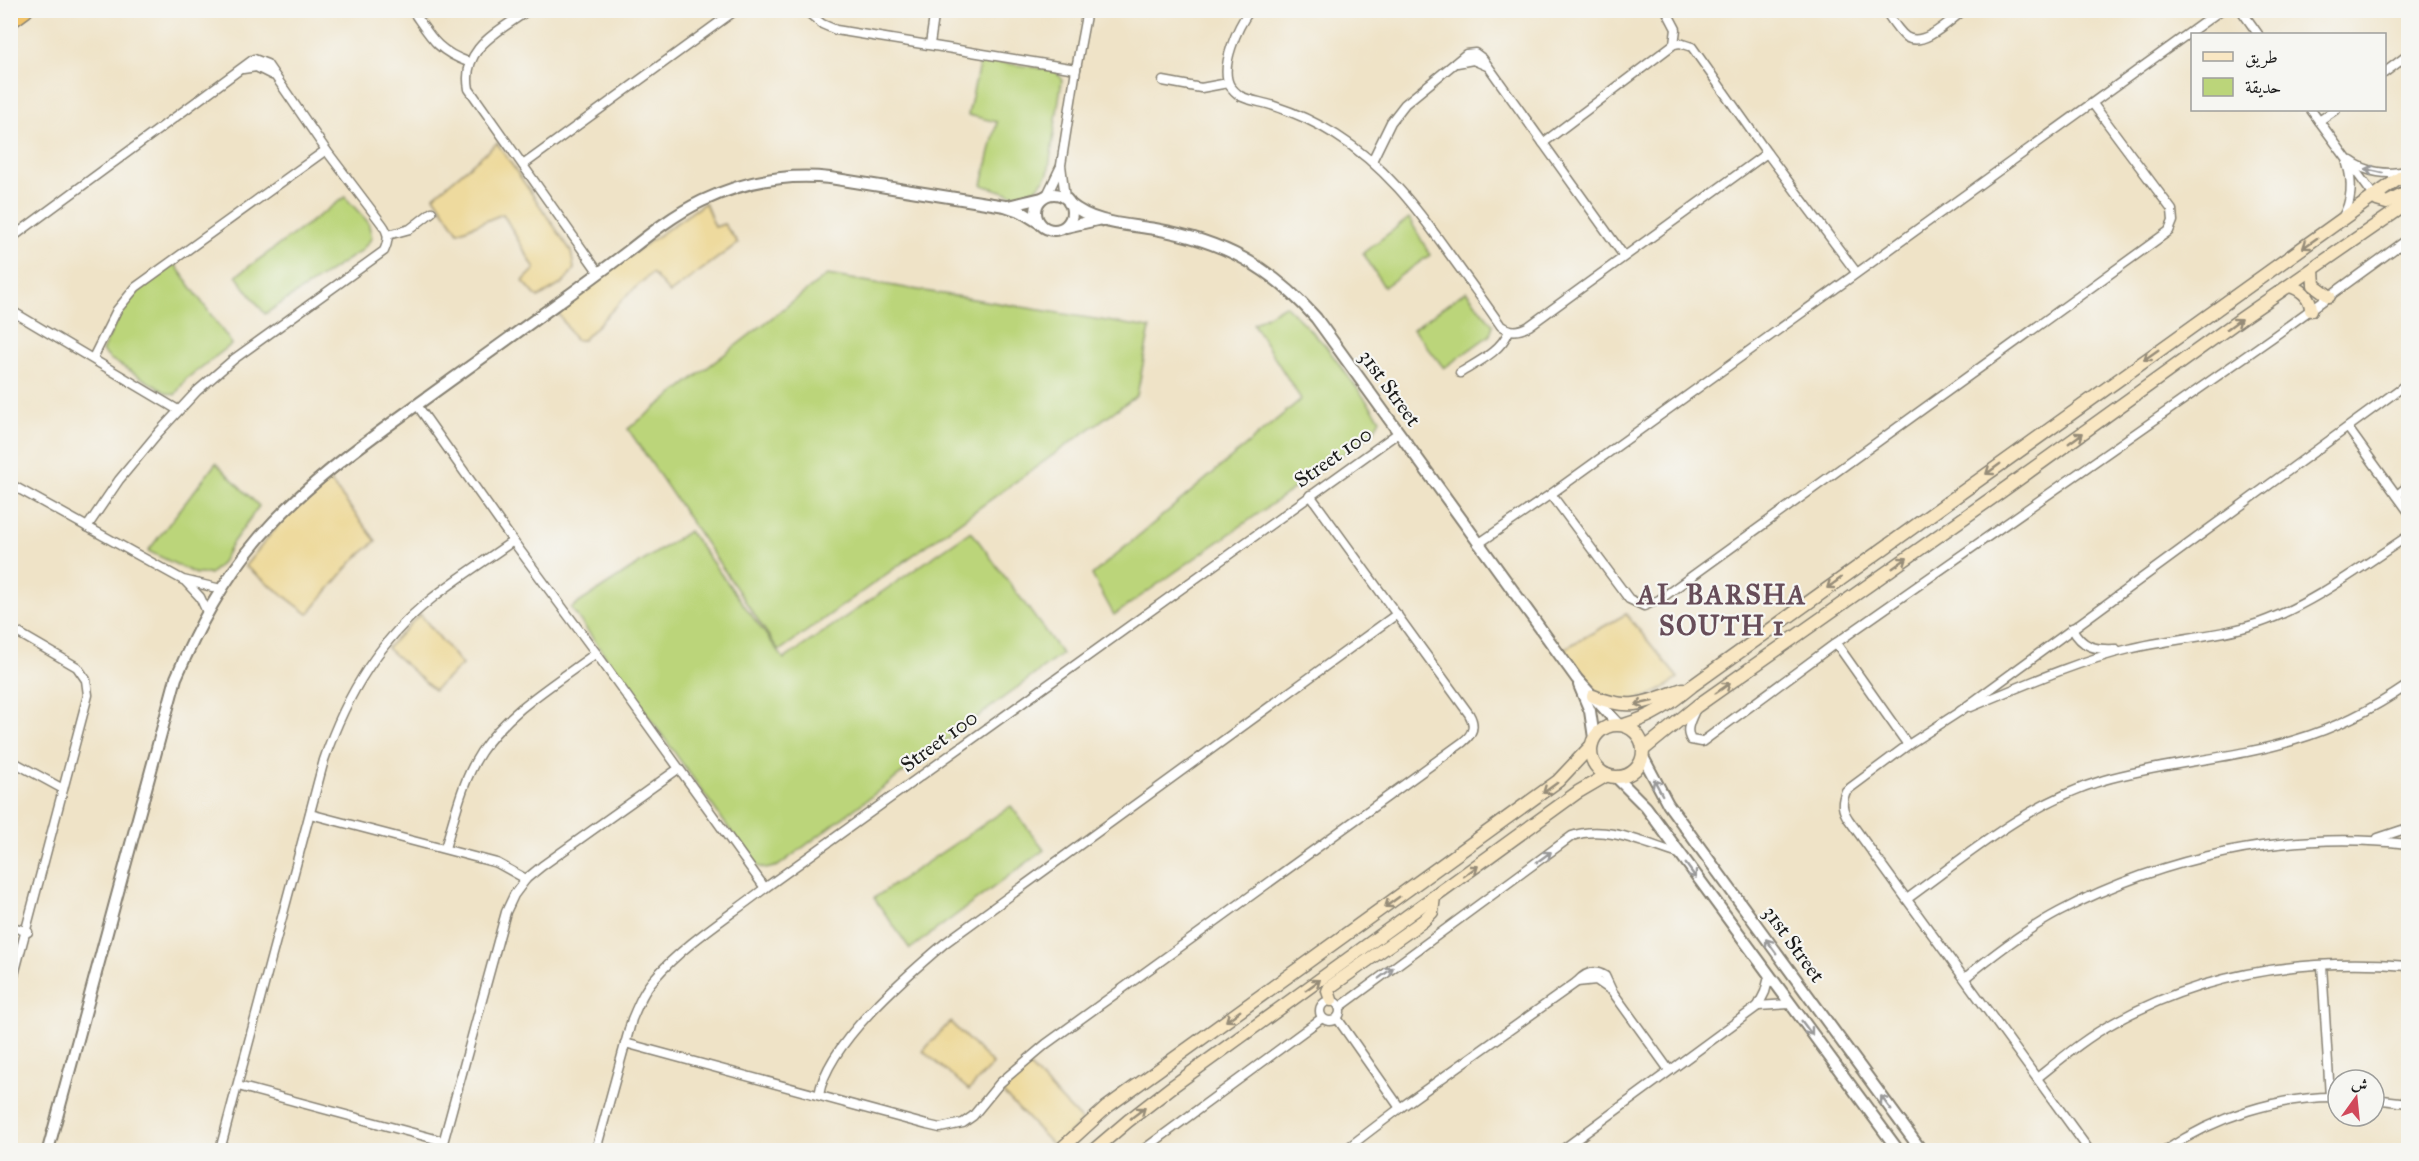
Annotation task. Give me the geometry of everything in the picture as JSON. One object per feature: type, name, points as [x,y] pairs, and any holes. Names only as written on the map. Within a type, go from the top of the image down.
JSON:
[{"type":"highway","points":[[10,21],[26,10]]},
{"type":"main road","points":[[1060,1150],[1107,1107],[1558,782],[1606,727],[1642,720],[1665,709],[1692,686],[2046,430],[2409,171]]},
{"type":"main road","points":[[2374,196],[2377,200],[2387,203],[2409,192]]},
{"type":"main road","points":[[1094,1150],[1173,1086],[1578,792],[1611,776],[1633,772],[1643,753],[1697,706],[2409,203]]},
{"type":"main road","points":[[2313,270],[2314,285],[2329,297]]},
{"type":"main road","points":[[2289,286],[2304,294],[2311,309]]},
{"type":"main road","points":[[2002,491],[2008,480],[2053,445],[2046,430]]},
{"type":"main road","points":[[1593,696],[1612,704],[1637,705],[1649,703],[1692,686]]},
{"type":"main road","points":[[1621,725],[1638,734],[1643,753]]},
{"type":"main road","points":[[1592,742],[1592,760],[1598,769],[1611,776]]},
{"type":"main road","points":[[1335,1004],[1328,991],[1330,987],[1423,921],[1432,912],[1434,897]]},
{"type":"street","points":[[412,10],[438,47],[453,57],[468,62]]},
{"type":"street","points":[[528,10],[475,50],[468,62],[466,76],[469,89],[599,273]]},
{"type":"street","points":[[523,165],[736,10]]},
{"type":"street","points":[[805,10],[822,24],[836,30],[1076,69]]},
{"type":"street","points":[[930,44],[935,10]]},
{"type":"street","points":[[1038,222],[1036,209],[1045,197],[1061,165],[1088,10]]},
{"type":"street","points":[[1250,10],[1233,42],[1226,72],[1228,83],[1241,96],[1305,118],[1335,134],[1372,160],[1413,202],[1501,326],[1509,331],[1519,331],[1528,326],[1767,153]]},
{"type":"street","points":[[1666,10],[1676,29],[1674,44]]},
{"type":"street","points":[[1886,10],[1905,36],[1913,40],[1923,39],[1964,10]]},
{"type":"street","points":[[1478,544],[1551,494],[2221,10]]},
{"type":"street","points":[[2241,10],[2257,33]]},
{"type":"street","points":[[1543,143],[1674,44],[1680,43],[1692,48],[1856,273]]},
{"type":"street","points":[[1372,160],[1391,122],[1405,104],[1466,54],[1475,53],[1480,55],[1624,256]]},
{"type":"street","points":[[2386,72],[2409,55]]},
{"type":"street","points":[[10,239],[249,61],[259,59],[267,64],[388,235],[388,243],[384,250],[234,359],[178,410],[119,480],[87,527]]},
{"type":"street","points":[[1162,81],[1201,88],[1228,83]]},
{"type":"street","points":[[1551,494],[1629,600],[1644,606],[1659,600],[2169,231],[2173,221],[2172,210],[2093,104]]},
{"type":"street","points":[[2312,111],[2374,196]]},
{"type":"street","points":[[2319,121],[2334,111]]},
{"type":"street","points":[[93,358],[117,310],[135,287],[326,150]]},
{"type":"street","points":[[2344,155],[2355,164],[2372,171],[2385,173],[2409,171]]},
{"type":"street","points":[[2339,222],[2345,213],[2351,193],[2349,167],[2344,155]]},
{"type":"street","points":[[1061,165],[1067,201],[1072,214],[1066,227]]},
{"type":"street","points":[[48,1150],[176,678],[207,612],[221,589],[259,538],[318,480],[349,454],[666,222],[700,202],[734,187],[770,179],[810,176],[1005,206],[1022,212],[1052,230],[1098,220]]},
{"type":"street","points":[[1005,206],[1060,195],[1083,213],[1098,220]]},
{"type":"street","points":[[388,235],[410,229],[432,212]]},
{"type":"street","name":"31st Street","points":[[1098,220],[1158,230],[1220,246],[1273,275],[1296,295],[1316,318],[1577,679],[1621,725]]},
{"type":"street","points":[[1697,706],[1687,728],[1687,735],[1691,740],[1702,742],[1836,643],[2409,239]]},
{"type":"street","points":[[10,310],[178,410]]},
{"type":"street","points":[[1461,374],[1493,352],[1509,331]]},
{"type":"street","points":[[2089,1150],[1843,812],[1842,801],[1846,791],[1908,745],[1959,712],[2409,383]]},
{"type":"street","points":[[417,405],[765,888]]},
{"type":"street","points":[[2348,428],[2409,511]]},
{"type":"street","name":"Street 100","points":[[596,1150],[625,1043],[641,998],[653,980],[685,950],[765,888],[1398,433]]},
{"type":"street","points":[[10,484],[183,580],[221,589]]},
{"type":"street","points":[[2397,495],[2409,486]]},
{"type":"street","points":[[625,1043],[939,1128],[952,1127],[974,1116],[1000,1083],[1046,1044],[1463,742],[1472,733],[1473,720],[1310,495]]},
{"type":"street","points":[[1959,712],[2043,678],[2129,649],[2231,631],[2287,611],[2313,598],[2409,536]]},
{"type":"street","points":[[220,1150],[310,814],[334,730],[348,700],[364,672],[383,646],[430,600],[513,541]]},
{"type":"street","points":[[183,580],[200,597],[207,612]]},
{"type":"street","points":[[819,1095],[825,1070],[858,1028],[892,991],[937,950],[1397,614]]},
{"type":"street","points":[[10,628],[77,667],[86,680],[88,695],[28,932],[10,990]]},
{"type":"street","points":[[2072,628],[2084,644],[2093,649],[2129,649]]},
{"type":"street","points":[[1836,643],[1908,745]]},
{"type":"street","points":[[445,848],[468,776],[496,732],[514,714],[596,653]]},
{"type":"street","name":"31st Street","points":[[1577,679],[1590,711],[1592,742]]},
{"type":"street","points":[[1907,899],[2022,816],[2062,795],[2103,780],[2293,741],[2358,716],[2409,685]]},
{"type":"street","name":"31st Street","points":[[1643,753],[1668,804],[1921,1150]]},
{"type":"street","points":[[10,760],[63,789]]},
{"type":"street","points":[[238,1086],[442,1146],[499,932],[514,895],[526,879],[678,769]]},
{"type":"street","name":"31st Street","points":[[1611,776],[1646,807],[1898,1150]]},
{"type":"street","points":[[310,814],[497,863],[526,879]]},
{"type":"street","points":[[2374,840],[2409,828]]},
{"type":"street","points":[[1322,1017],[1321,1006],[1335,1004],[1572,836],[1585,831],[1617,834],[1679,854]]},
{"type":"street","points":[[1965,978],[2002,949],[2057,913],[2115,884],[2177,863],[2241,849],[2307,841],[2374,840],[2409,844]]},
{"type":"street","points":[[10,926],[28,932]]},
{"type":"street","points":[[2037,1078],[2078,1045],[2114,1022],[2194,987],[2236,975],[2278,968],[2372,963],[2409,966]]},
{"type":"street","points":[[2322,964],[2331,1068]]},
{"type":"street","points":[[1345,1150],[1577,982],[1584,974],[1595,972],[1605,976],[1612,991],[1669,1070]]},
{"type":"street","points":[[1562,1150],[1574,1147],[1669,1070],[1758,1006],[1769,977]]},
{"type":"street","points":[[1335,1004],[1336,1018],[1400,1108]]},
{"type":"street","points":[[1758,1006],[1789,1004]]},
{"type":"street","points":[[1322,1017],[1329,1021],[1336,1018]]},
{"type":"street","points":[[1143,1150],[1322,1017]]},
{"type":"street","points":[[2166,1150],[2215,1123],[2252,1110],[2290,1101],[2326,1098]]},
{"type":"street","points":[[2386,1100],[2409,1102]]},
{"type":"green space","points":[[980,60],[1055,70],[1062,79],[1048,174],[1037,188],[1018,196],[982,185],[997,122],[968,115]]},
{"type":"green space","points":[[345,197],[368,222],[372,238],[361,251],[265,314],[236,276]]},
{"type":"green space","points":[[1409,218],[1430,255],[1384,287],[1363,253]]},
{"type":"green space","points":[[174,263],[232,344],[186,379],[175,395],[167,393],[110,359],[102,351],[123,308],[138,291]]},
{"type":"green space","points":[[827,275],[1150,328],[1137,395],[779,651],[628,429]]},
{"type":"green space","points":[[1466,291],[1493,325],[1490,335],[1444,368],[1413,329]]},
{"type":"green space","points":[[1285,305],[1325,345],[1380,419],[1375,429],[1366,438],[1114,615],[1092,575],[1301,399],[1253,324]]},
{"type":"green space","points":[[216,463],[259,506],[233,542],[221,564],[210,574],[196,574],[148,551]]},
{"type":"green space","points":[[689,531],[784,659],[971,531],[1062,654],[778,866],[766,869],[755,865],[571,608]]},
{"type":"green space","points":[[1011,806],[1044,850],[910,949],[874,898]]},
{"type":"sand","points":[[497,143],[571,251],[574,269],[563,283],[538,298],[523,281],[535,269],[503,214],[458,232],[434,196]]},
{"type":"sand","points":[[705,203],[715,227],[724,224],[738,243],[670,293],[652,273],[583,340],[575,340],[555,308]]},
{"type":"sand","points":[[327,477],[376,541],[353,561],[308,614],[245,566],[284,518]]},
{"type":"sand","points":[[420,614],[462,665],[434,690],[387,648]]},
{"type":"sand","points":[[1626,614],[1678,678],[1648,696],[1625,701],[1602,696],[1592,688],[1562,650]]},
{"type":"sand","points":[[950,1022],[993,1064],[969,1090],[923,1051]]},
{"type":"sand","points":[[1027,1064],[1082,1121],[1055,1147],[999,1089]]},
{"type":"district","name":"AL BARSHA SOUTH 1","points":[[1722,610]]}]
